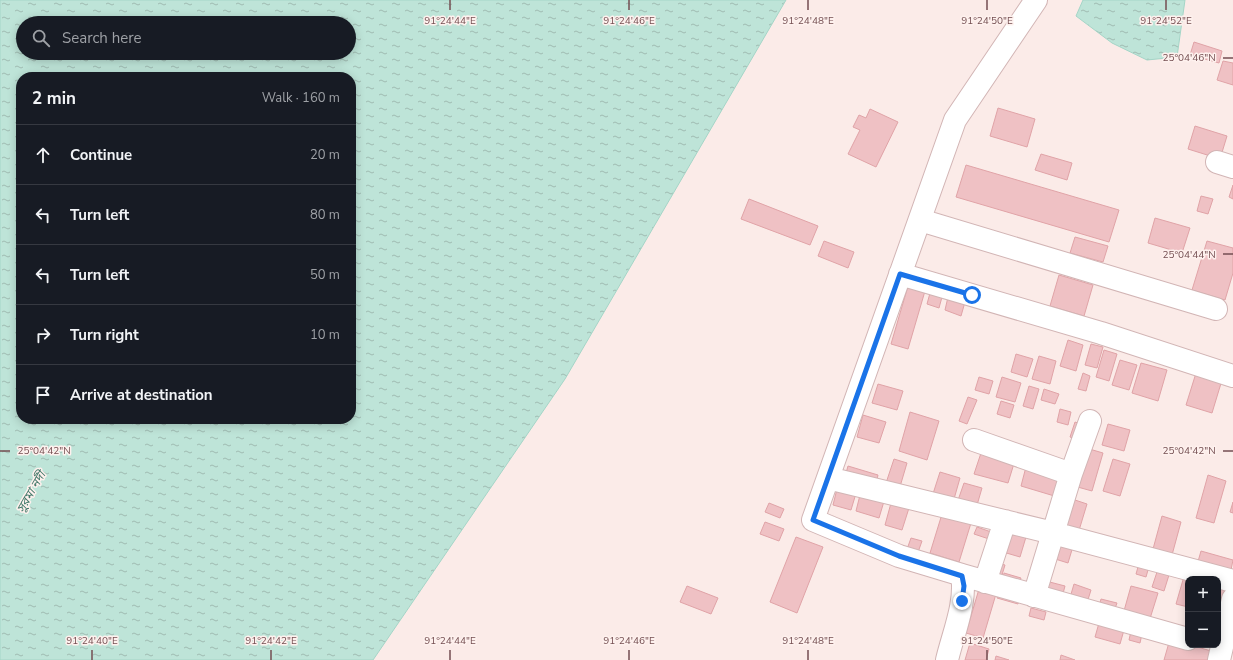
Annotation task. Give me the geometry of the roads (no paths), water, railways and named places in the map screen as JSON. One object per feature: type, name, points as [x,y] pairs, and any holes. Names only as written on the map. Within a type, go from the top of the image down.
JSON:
[{"type":"street","points":[[1036,0],[956,120],[813,520],[899,556],[962,576],[1185,638]]},
{"type":"street","points":[[920,220],[1216,309]]},
{"type":"street","points":[[900,274],[1102,333],[1233,376]]},
{"type":"street","points":[[1034,596],[1090,421]]},
{"type":"street","points":[[974,440],[1072,474]]},
{"type":"street","points":[[828,478],[1053,533],[1233,581]]},
{"type":"street","points":[[985,582],[1005,521]]},
{"type":"street","points":[[947,660],[962,601],[964,586],[962,576]]},
{"type":"street","points":[[1216,651],[1233,599]]},
{"type":"water","name":"সুরমা নদী","points":[[0,0],[786,0],[565,379],[373,660],[0,660]]},
{"type":"water","points":[[1083,0],[1185,0],[1177,57],[1147,60],[1112,43],[1076,16]]}]
